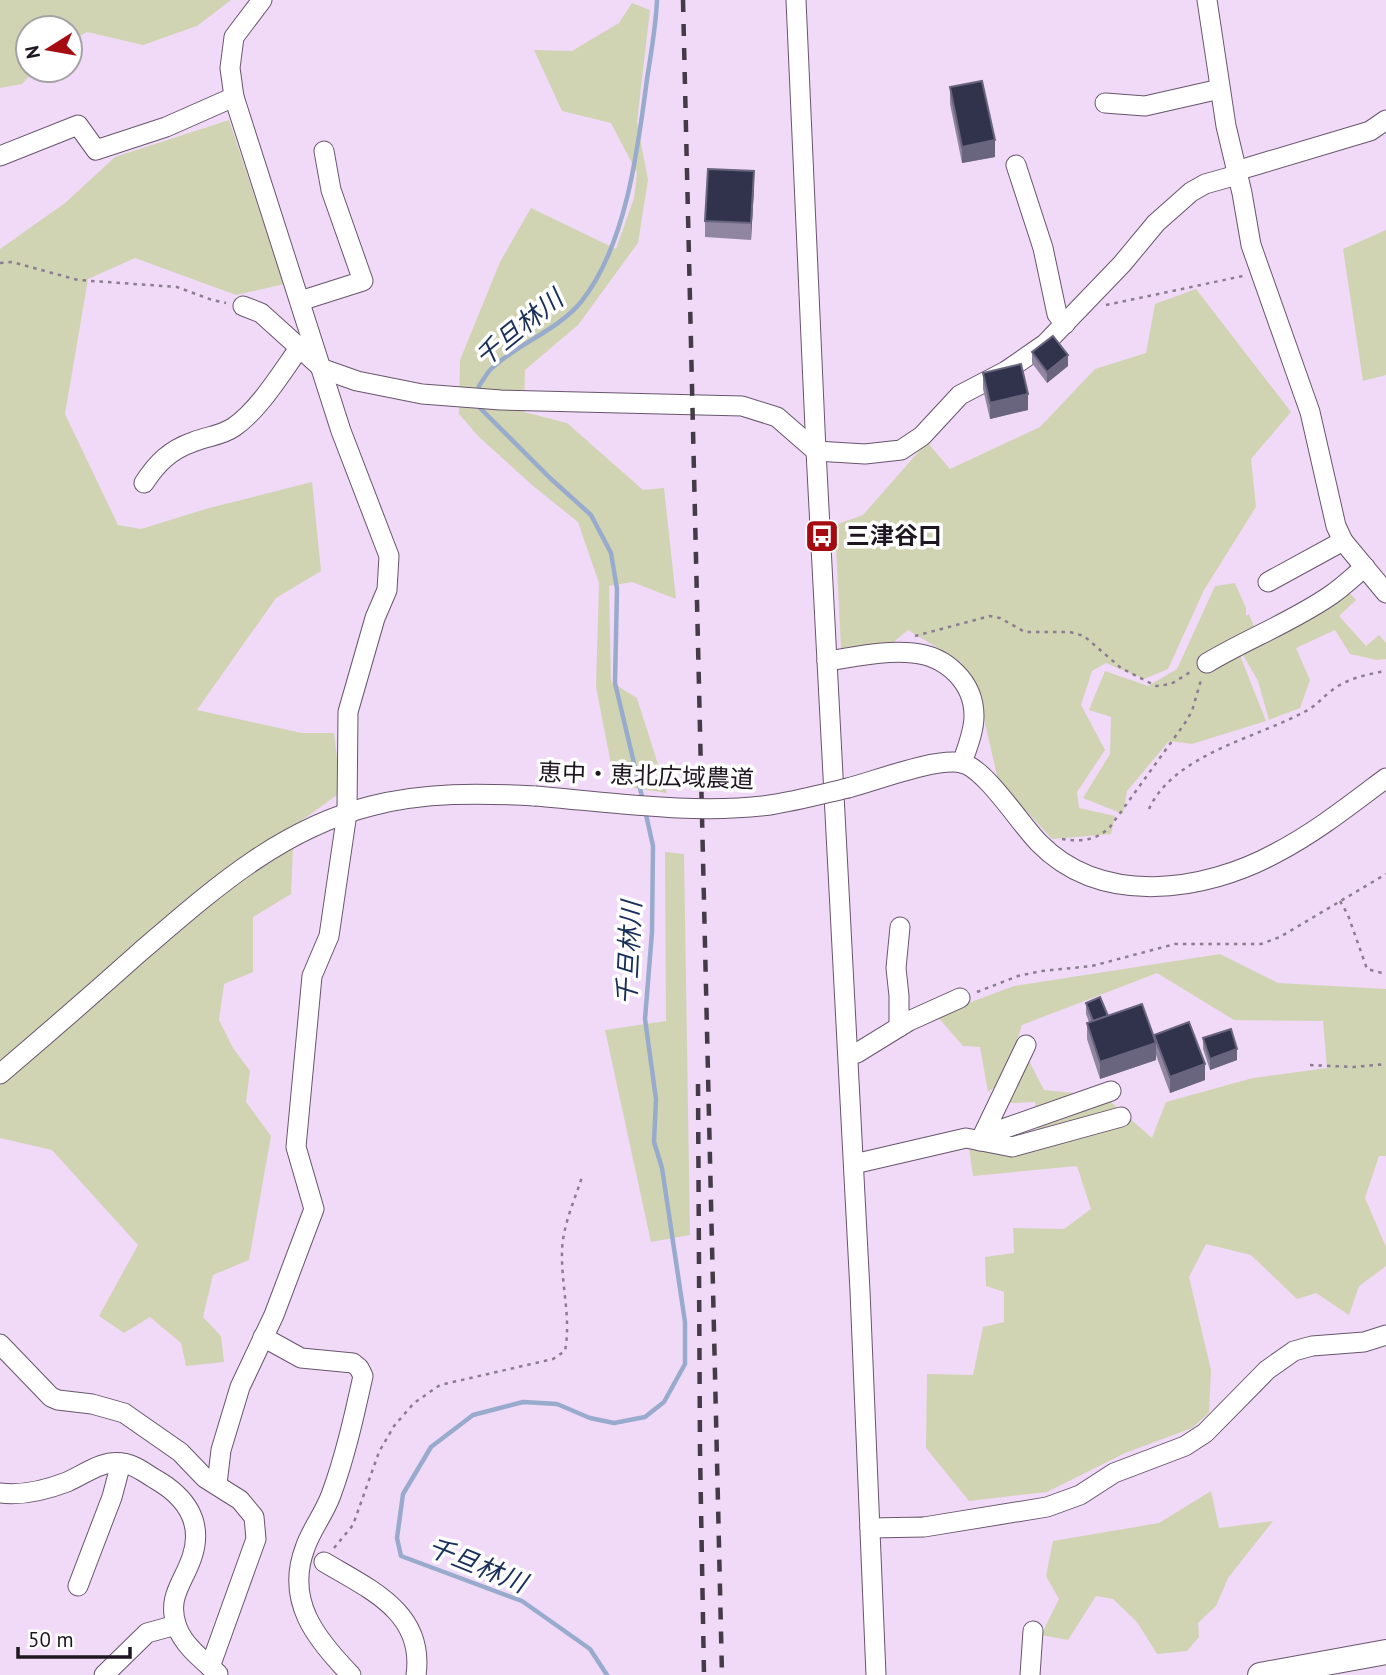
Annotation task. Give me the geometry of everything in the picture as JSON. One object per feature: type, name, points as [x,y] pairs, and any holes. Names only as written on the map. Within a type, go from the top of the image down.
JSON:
[{"type":"main road","points":[[1260,1675],[1386,1652]]},
{"type":"street","points":[[217,1484],[221,1450],[240,1387],[263,1338],[314,1209],[296,1147],[312,976],[330,936],[347,813],[348,712],[374,618],[387,590],[389,556],[341,431],[233,97],[230,68],[234,37],[262,0]]},
{"type":"street","points":[[796,0],[816,451],[854,1164],[876,1675]]},
{"type":"street","points":[[1207,0],[1220,89],[1251,246],[1310,412],[1336,526],[1343,541],[1386,593]]},
{"type":"street","points":[[1105,103],[1145,106],[1220,89]]},
{"type":"street","points":[[0,156],[78,125],[96,150],[166,127],[233,97]]},
{"type":"street","points":[[243,306],[261,313],[323,369],[357,381],[422,394],[501,400],[741,406],[776,416],[816,451],[865,454],[901,450],[922,436],[960,395],[1016,364],[1045,344],[1122,264],[1156,223],[1191,192],[1236,173],[1370,131],[1386,120]]},
{"type":"street","points":[[300,301],[363,281],[331,190],[324,151]]},
{"type":"street","points":[[1016,165],[1043,248],[1057,314],[1065,324]]},
{"type":"street","points":[[144,483],[158,462],[169,453],[192,442],[223,434],[237,425],[261,399],[300,347]]},
{"type":"street","points":[[1268,582],[1343,541]]},
{"type":"street","points":[[1207,663],[1331,595],[1364,567]]},
{"type":"street","points":[[827,661],[897,652],[934,657],[948,664],[967,686],[974,716],[972,735],[962,763],[980,773],[1054,857],[1083,874],[1113,883],[1147,887],[1202,881],[1240,870],[1278,853],[1321,826],[1386,778]]},
{"type":"street","name":"恵中・恵北広域農道","points":[[0,1074],[201,900],[247,864],[292,837],[347,813],[427,796],[482,793],[728,807],[769,805],[848,788],[933,764],[962,763]]},
{"type":"street","points":[[899,1027],[895,968],[900,927]]},
{"type":"street","points":[[848,1054],[858,1053],[899,1027],[960,998]]},
{"type":"street","points":[[979,1141],[1026,1045]]},
{"type":"street","points":[[979,1141],[1000,1130],[1111,1091]]},
{"type":"street","points":[[854,1164],[966,1138],[1012,1147],[1121,1117]]},
{"type":"street","points":[[870,1528],[924,1527],[1047,1507],[1080,1495],[1114,1473],[1185,1446],[1205,1433],[1267,1370],[1294,1352],[1312,1346],[1364,1342],[1386,1335]]},
{"type":"street","points":[[263,1338],[301,1358],[353,1363],[363,1376],[342,1466],[325,1511],[305,1547],[299,1574],[299,1595],[303,1612],[313,1631],[351,1675]]},
{"type":"street","points":[[0,1344],[51,1397],[124,1413],[180,1452],[205,1478],[249,1509],[254,1517],[256,1539],[215,1671],[183,1640],[176,1625],[174,1595],[192,1558],[196,1541],[191,1510],[183,1498],[138,1468],[121,1463],[109,1463],[94,1468],[48,1489],[11,1495],[0,1493]]},
{"type":"street","points":[[78,1586],[112,1497],[121,1463]]},
{"type":"street","points":[[324,1562],[383,1598],[404,1619],[418,1658],[416,1675]]},
{"type":"street","points":[[104,1675],[147,1633],[176,1625]]},
{"type":"street","points":[[1030,1675],[1033,1631]]},
{"type":"path","points":[[0,263],[12,262],[78,280],[177,287],[212,300],[243,306]]},
{"type":"path","points":[[1083,304],[1088,308],[1125,302],[1260,271]]},
{"type":"path","points":[[897,652],[900,642],[906,638],[990,615],[1025,632],[1070,632],[1084,636],[1121,668],[1156,686],[1171,684],[1207,663]]},
{"type":"path","points":[[1044,847],[1053,839],[1075,841],[1094,838],[1110,827],[1185,723],[1192,711],[1207,663]]},
{"type":"path","points":[[1149,809],[1170,781],[1206,757],[1304,712],[1342,683],[1386,671]]},
{"type":"path","points":[[960,998],[1018,976],[1092,965],[1175,944],[1261,944],[1280,937],[1386,874]]},
{"type":"path","points":[[1340,901],[1348,915],[1367,969],[1386,974]]},
{"type":"path","points":[[1310,1065],[1354,1067],[1386,1064]]},
{"type":"path","points":[[324,1562],[353,1525],[379,1452],[394,1426],[414,1403],[440,1385],[553,1359],[565,1351],[569,1332],[562,1255],[565,1230],[582,1177]]},
{"type":"green space","points":[[0,0],[231,0],[197,26],[143,45],[87,32],[84,34],[84,14],[14,14],[14,84],[22,84],[0,88]]},
{"type":"green space","points":[[632,3],[650,10],[637,122],[648,180],[638,243],[578,325],[525,370],[524,412],[567,423],[643,490],[664,488],[676,599],[632,582],[609,586],[611,682],[637,698],[667,793],[615,785],[596,687],[599,583],[578,522],[479,437],[459,414],[460,360],[500,262],[531,208],[616,249],[634,198],[637,173],[611,123],[562,111],[534,50],[572,51],[619,23]]},
{"type":"green space","points":[[229,120],[284,284],[236,295],[135,258],[88,279],[65,414],[118,525],[141,529],[209,508],[312,482],[321,571],[276,598],[197,710],[302,733],[334,733],[341,792],[294,826],[291,894],[253,917],[253,972],[224,984],[219,1020],[233,1048],[250,1071],[246,1102],[271,1136],[249,1260],[213,1275],[203,1317],[221,1336],[224,1362],[186,1366],[181,1343],[150,1317],[124,1333],[99,1316],[138,1245],[52,1150],[0,1138],[0,249],[65,203],[115,157]]},
{"type":"green space","points":[[1386,230],[1386,375],[1363,381],[1343,249]]},
{"type":"green space","points":[[1196,289],[1291,412],[1251,459],[1256,507],[1204,590],[1168,669],[1144,679],[1106,663],[1092,671],[1081,705],[1105,750],[1077,792],[1079,808],[1115,816],[1111,834],[1052,839],[998,780],[979,697],[961,662],[908,630],[890,645],[841,648],[835,525],[863,515],[927,442],[950,469],[1040,427],[1095,369],[1146,353],[1155,304]]},
{"type":"green space","points":[[1235,583],[1246,608],[1246,616],[1249,614],[1259,639],[1346,589],[1356,600],[1339,616],[1366,646],[1379,635],[1386,643],[1386,659],[1377,660],[1350,654],[1335,630],[1296,648],[1310,680],[1300,708],[1269,720],[1258,681],[1243,655],[1252,642],[1247,630],[1241,658],[1266,721],[1192,744],[1169,741],[1127,791],[1123,814],[1083,798],[1110,754],[1111,717],[1089,710],[1105,671],[1148,686],[1177,669],[1215,586]]},
{"type":"green space","points":[[665,852],[684,854],[690,1235],[651,1242],[605,1030],[666,1021]]},
{"type":"green space","points":[[1220,954],[1278,983],[1386,989],[1386,1156],[1379,1156],[1365,1198],[1386,1247],[1386,1266],[1359,1286],[1349,1315],[1316,1293],[1297,1299],[1251,1255],[1206,1244],[1189,1277],[1211,1370],[1209,1413],[1192,1428],[1125,1453],[1047,1492],[969,1501],[926,1448],[927,1374],[973,1375],[983,1327],[1004,1322],[1004,1292],[986,1286],[985,1257],[1014,1253],[1013,1228],[1064,1229],[1091,1209],[1077,1166],[973,1176],[969,1148],[1039,1142],[1035,1102],[1009,1103],[1026,1055],[1044,1090],[1104,1096],[1152,1138],[1166,1102],[1253,1078],[1327,1068],[1323,1021],[1234,1020],[1157,973],[1022,1025],[1004,1080],[988,1092],[980,1047],[963,1046],[936,1015],[1014,986]]},
{"type":"green space","points":[[1211,1491],[1219,1528],[1273,1521],[1228,1578],[1216,1606],[1198,1623],[1199,1637],[1187,1651],[1157,1654],[1137,1622],[1113,1599],[1096,1596],[1068,1640],[1041,1635],[1059,1599],[1046,1576],[1053,1541],[1159,1523]]},
{"type":"building","points":[[982,81],[995,140],[962,147],[950,87]]},
{"type":"building","points":[[708,169],[754,171],[751,223],[705,221]]},
{"type":"building","points":[[1053,336],[1068,355],[1047,372],[1032,352]]},
{"type":"building","points":[[1021,364],[1028,394],[990,403],[983,373]]},
{"type":"building","points":[[1100,997],[1108,1016],[1093,1021],[1086,1003]]},
{"type":"building","points":[[1142,1004],[1156,1043],[1100,1062],[1087,1023]]},
{"type":"building","points":[[1189,1022],[1205,1064],[1170,1077],[1154,1035]]},
{"type":"building","points":[[1231,1029],[1237,1049],[1210,1059],[1203,1038]]},
{"type":"waterway","name":"千旦林川","points":[[479,392],[479,386],[501,360],[572,312],[596,279],[609,253],[628,196],[634,166],[657,0]]},
{"type":"waterway","name":"千旦林川","points":[[480,404],[480,408],[591,515],[611,553],[617,589],[615,683],[643,801]]},
{"type":"waterway","name":"千旦林川","points":[[607,1675],[590,1649],[522,1601],[401,1556],[397,1538],[403,1494],[431,1447],[473,1415],[523,1402],[557,1404],[590,1418],[614,1423],[645,1417],[664,1402],[685,1364],[685,1322],[662,1168],[654,1142],[656,1099],[645,1019],[652,932],[653,846],[645,810]]},
{"type":"railway","points":[[683,0],[722,1675]]},
{"type":"railway","points":[[698,1084],[704,1675]]},
{"type":"place","name":"三津谷口","points":[[822,536]]}]
